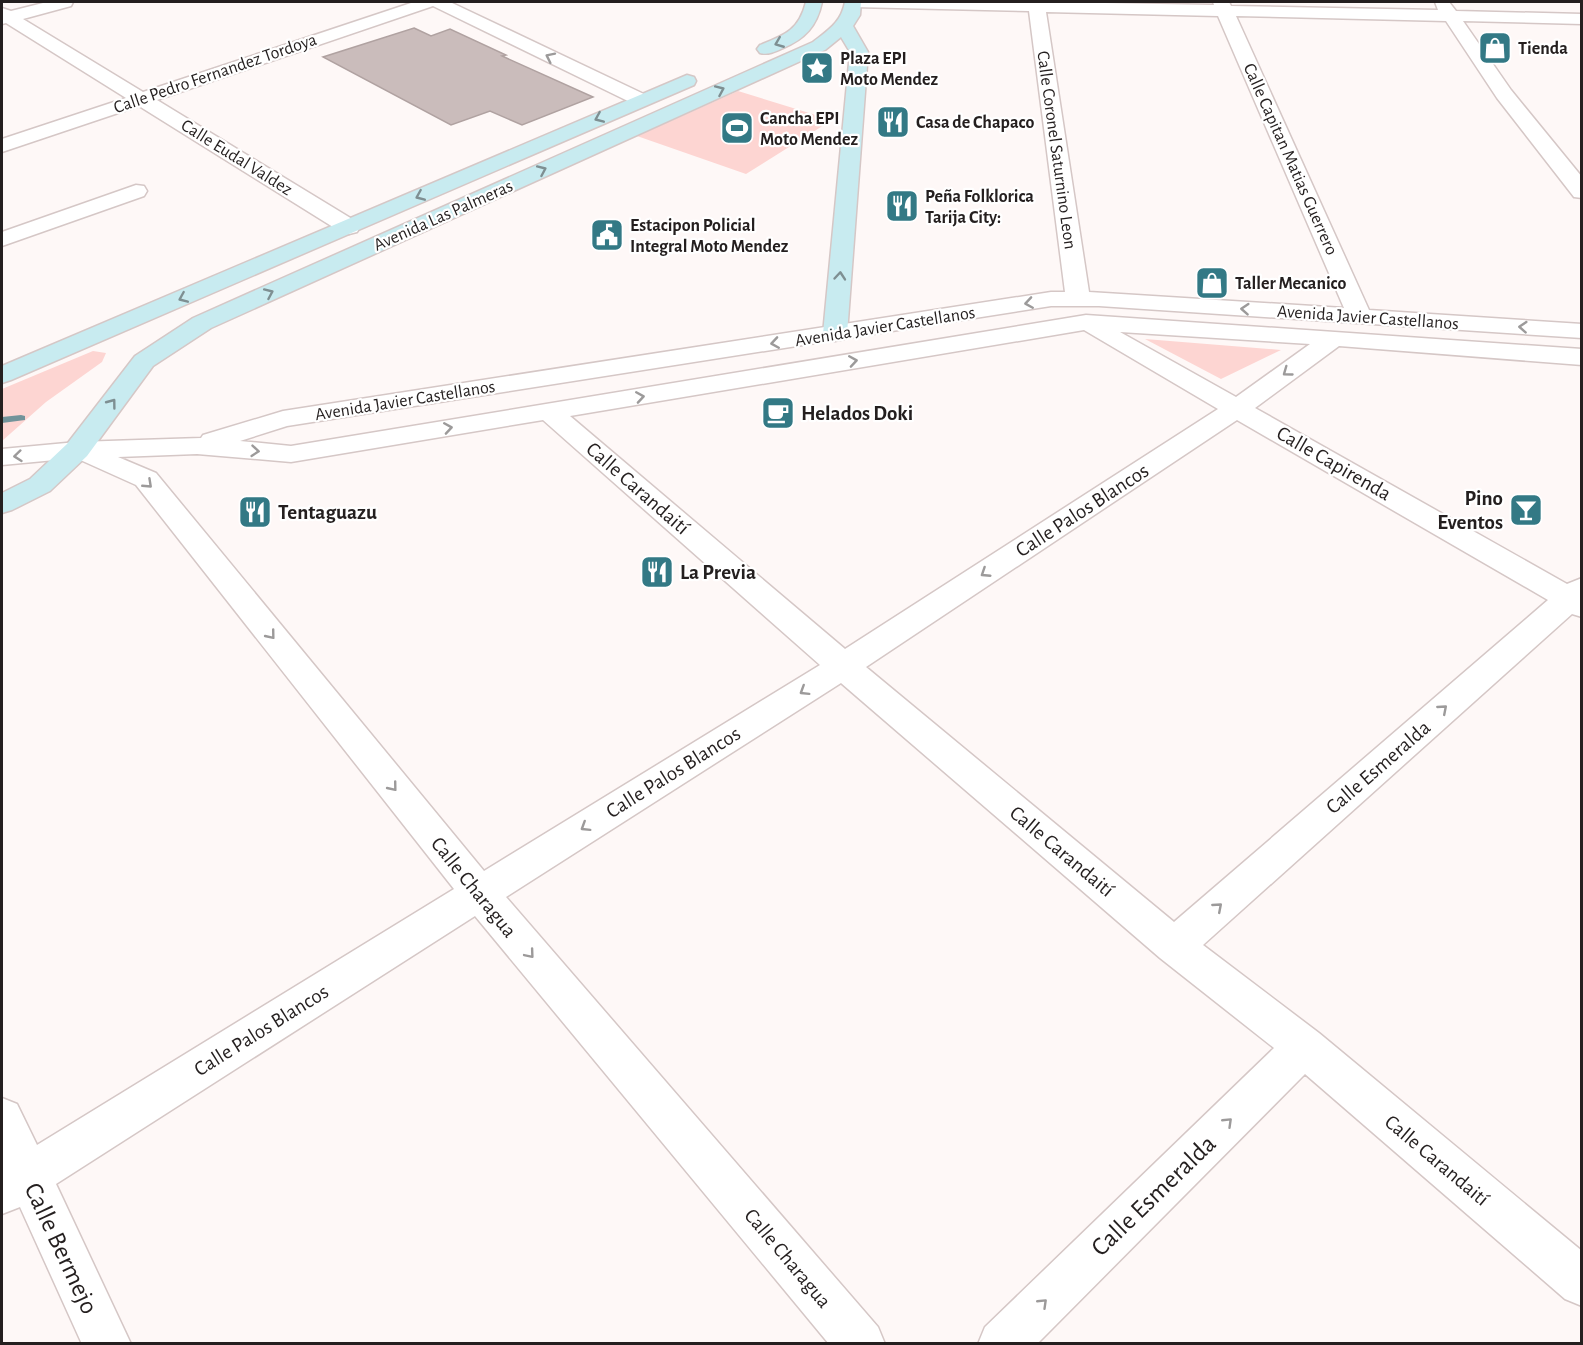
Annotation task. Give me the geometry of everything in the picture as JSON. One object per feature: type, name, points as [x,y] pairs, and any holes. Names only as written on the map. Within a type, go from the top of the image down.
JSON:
[{"type":"street","points":[[4,16],[65,2]]},
{"type":"street","name":"Calle Pedro Fernandez Tordoya","points":[[2,146],[429,2]]},
{"type":"street","points":[[437,2],[641,100]]},
{"type":"street","points":[[728,64],[794,38],[805,27],[812,14],[814,2]]},
{"type":"street","points":[[835,334],[858,52],[844,26],[851,15],[853,2],[1446,9],[1581,19]]},
{"type":"street","name":"Calle Coronel Saturnino Leon","points":[[1036,4],[1082,310]]},
{"type":"street","name":"Calle Capitan Matias Guerrero","points":[[1223,6],[1347,327]]},
{"type":"street","points":[[1446,9],[1504,94],[1580,187]]},
{"type":"street","name":"Calle Eudal Valdez","points":[[4,16],[142,98],[349,227]]},
{"type":"street","name":"Avenida Las Palmeras","points":[[2,504],[40,485],[77,450],[144,361],[202,323],[819,46],[844,26]]},
{"type":"street","name":"Avenida Las Palmeras","points":[[105,331],[706,73]]},
{"type":"street","points":[[2,239],[136,191]]},
{"type":"street","name":"Avenida Javier Castellanos","points":[[197,446],[283,419],[1051,299],[1082,310]]},
{"type":"street","name":"Avenida Javier Castellanos","points":[[2,457],[77,450],[197,446],[291,454],[550,412],[1082,310],[1347,327],[1581,331]]},
{"type":"street","name":"Calle Capirenda","points":[[1082,310],[1238,408],[1577,598]]},
{"type":"street","name":"Avenida Javier Castellanos","points":[[1347,327],[1581,357]]},
{"type":"street","name":"Calle Palos Blancos","points":[[15,1184],[843,666],[1238,408],[1347,327]]},
{"type":"street","points":[[2,375],[105,331],[144,361]]},
{"type":"street","name":"Calle Carandaití","points":[[550,412],[843,666],[1174,946],[1304,1047],[1581,1282]]},
{"type":"street","name":"Calle Charagua","points":[[77,450],[146,479],[479,893],[861,1344]]},
{"type":"street","name":"Calle Esmeralda","points":[[1174,946],[1577,598]]},
{"type":"street","name":"Calle Esmeralda","points":[[1002,1344],[1304,1047]]},
{"type":"street","name":"Calle Bermejo","points":[[2,1119],[15,1184],[107,1344]]},
{"type":"shaded area","name":"Cancha EPI Moto Mendez","points":[[738,91],[832,120],[746,174],[637,136]]},
{"type":"shaded area","points":[[1145,339],[1281,350],[1221,379]]},
{"type":"shaded area","points":[[93,351],[106,353],[102,362],[46,402],[2,441],[2,389]]},
{"type":"building","points":[[414,28],[431,36],[450,29],[506,55],[502,56],[593,97],[522,125],[490,111],[451,125],[323,57]]},
{"type":"waterway","points":[[2,420],[21,418]]},
{"type":"place","name":"Tienda","points":[[1495,48]]},
{"type":"place","name":"Plaza EPI Moto Mendez","points":[[817,68]]},
{"type":"place","name":"Casa de Chapaco","points":[[893,122]]},
{"type":"place","name":"Cancha EPI Moto Mendez","points":[[737,128]]},
{"type":"place","name":"Peña Folklorica Tarija City:","points":[[902,206]]},
{"type":"place","name":"Estacipon Policial Integral Moto Mendez","points":[[607,235]]},
{"type":"place","name":"Taller Mecanico","points":[[1212,283]]},
{"type":"place","name":"Helados Doki","points":[[778,413]]},
{"type":"place","name":"Pino Eventos","points":[[1526,510]]},
{"type":"place","name":"Tentaguazu","points":[[255,512]]},
{"type":"place","name":"La Previa","points":[[657,572]]}]
